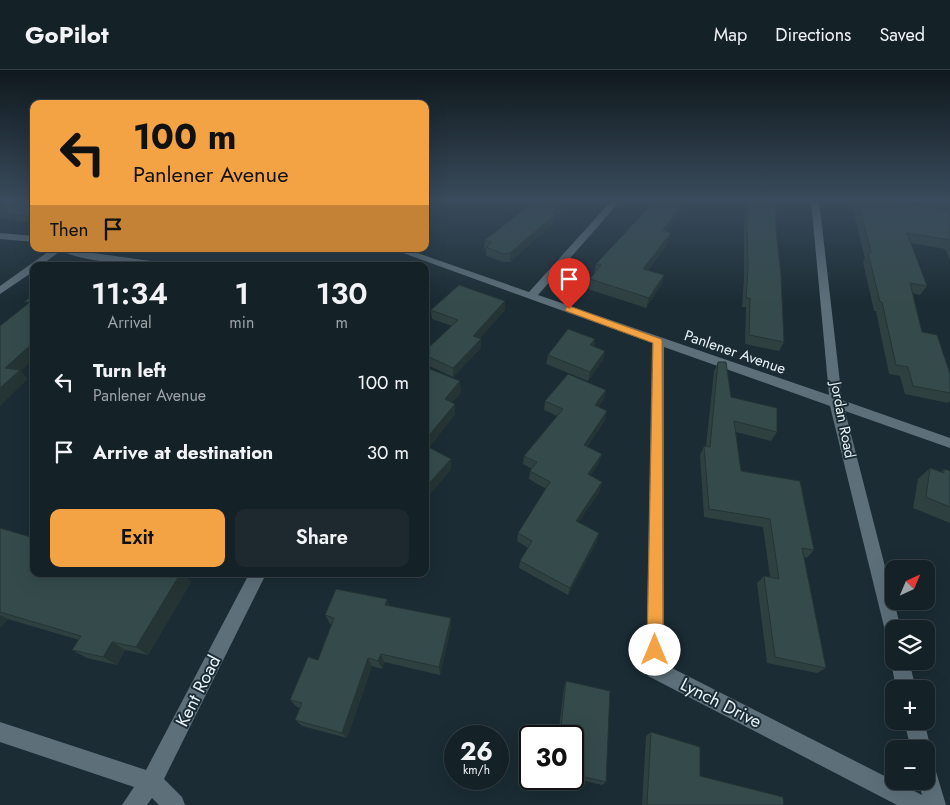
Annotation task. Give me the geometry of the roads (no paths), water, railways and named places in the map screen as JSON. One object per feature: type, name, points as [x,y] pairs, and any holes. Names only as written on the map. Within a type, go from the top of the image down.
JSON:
[{"type":"street","points":[[531,296],[586,234]]},
{"type":"street","name":"Jordan Road","points":[[819,234],[836,403],[890,620]]},
{"type":"street","points":[[0,236],[30,240]]},
{"type":"street","points":[[40,262],[54,252]]},
{"type":"street","points":[[72,252],[136,262]]},
{"type":"street","name":"Panlener Avenue","points":[[404,252],[423,262]]},
{"type":"street","name":"Panlener Avenue","points":[[429,264],[531,296],[950,443]]},
{"type":"street","points":[[0,291],[30,269]]},
{"type":"street","name":"Lynch Drive","points":[[658,341],[655,669],[919,805]]},
{"type":"street","name":"Kent Road","points":[[133,805],[151,782],[256,577]]},
{"type":"street","points":[[0,732],[151,782],[174,805]]},
{"type":"street","points":[[931,790],[935,805]]}]
